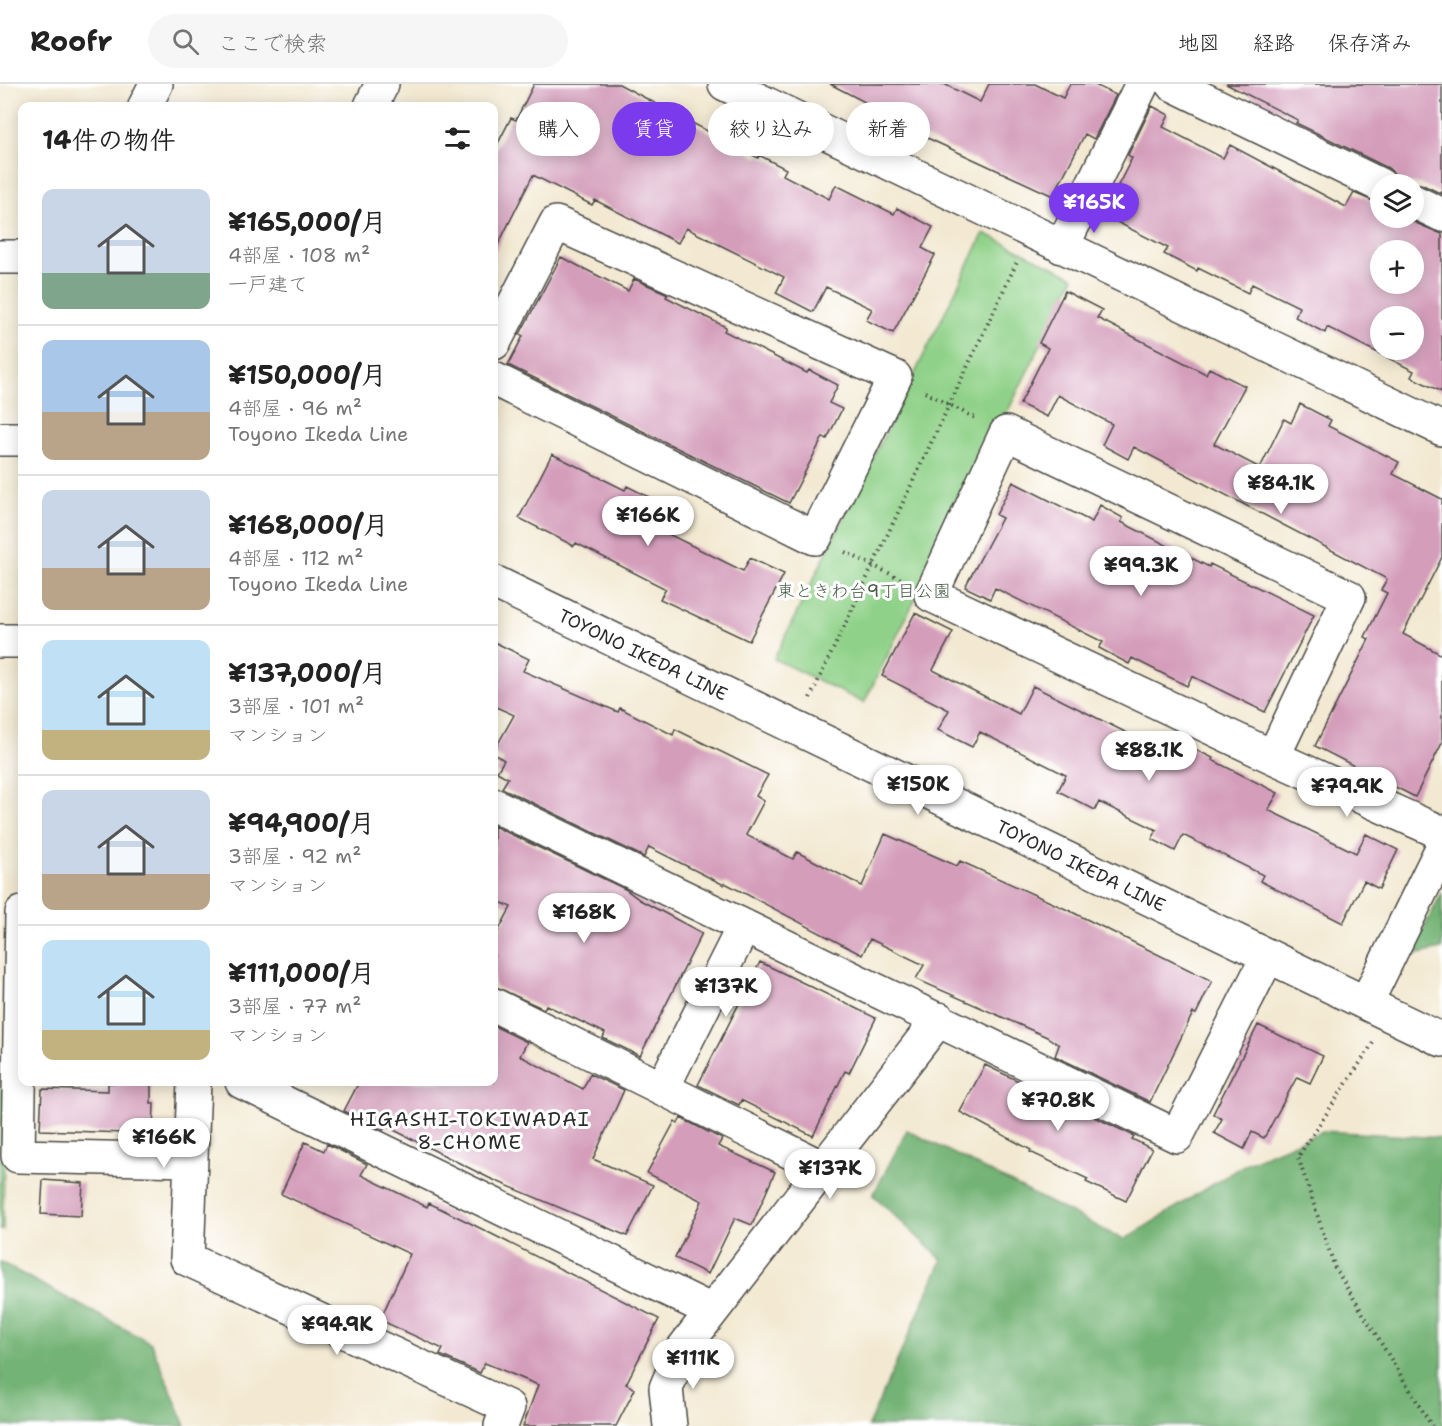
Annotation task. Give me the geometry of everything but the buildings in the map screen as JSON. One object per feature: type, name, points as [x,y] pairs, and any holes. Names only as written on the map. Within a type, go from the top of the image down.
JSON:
[{"type":"street","points":[[148,102],[156,84]]},
{"type":"street","points":[[373,102],[382,84]]},
{"type":"street","points":[[724,84],[1442,429]]},
{"type":"street","points":[[1062,247],[1142,84]]},
{"type":"street","points":[[1172,84],[1370,180]]},
{"type":"street","points":[[1424,206],[1442,215]]},
{"type":"street","points":[[498,335],[556,223],[895,377],[815,538],[498,381]]},
{"type":"street","points":[[0,257],[18,257]]},
{"type":"street","points":[[1273,757],[1349,597],[1006,433],[931,595],[1273,757],[1442,833]]},
{"type":"street","points":[[0,439],[18,439]]},
{"type":"street","name":"TOYONO IKEDA LINE","points":[[498,584],[1442,1040]]},
{"type":"street","points":[[0,641],[18,641]]},
{"type":"street","points":[[498,807],[1177,1136],[1268,956]]},
{"type":"street","points":[[1365,1003],[1442,848]]},
{"type":"street","points":[[663,1087],[744,926]]},
{"type":"street","points":[[498,1007],[823,1168]]},
{"type":"street","points":[[670,1426],[666,1388],[682,1350],[939,1019]]},
{"type":"street","points":[[19,1086],[18,1156],[189,1160]]},
{"type":"street","points":[[194,1086],[189,1160],[187,1259],[508,1407],[501,1426]]},
{"type":"street","points":[[250,1086],[712,1311]]},
{"type":"path","points":[[795,728],[1031,232]]},
{"type":"path","points":[[895,377],[1006,433]]},
{"type":"path","points":[[815,538],[931,595]]},
{"type":"path","points":[[1374,1043],[1298,1157],[1335,1268],[1432,1426]]},
{"type":"green space","name":"東ときわ台9丁目公園","points":[[984,233],[1074,277],[864,703],[774,659]]},
{"type":"green space","points":[[1442,892],[1442,949],[1410,956]]},
{"type":"green space","points":[[0,1071],[5,1071],[3,1230],[0,1230]]},
{"type":"green space","points":[[907,1130],[1124,1240],[1247,1163],[1323,1131],[1442,1138],[1442,1426],[868,1426],[942,1260],[873,1195]]},
{"type":"green space","points":[[0,1262],[151,1343],[186,1426],[0,1426]]},
{"type":"district","name":"HIGASHI-TOKIWADAI 8-CHOME","points":[[470,1130]]}]
